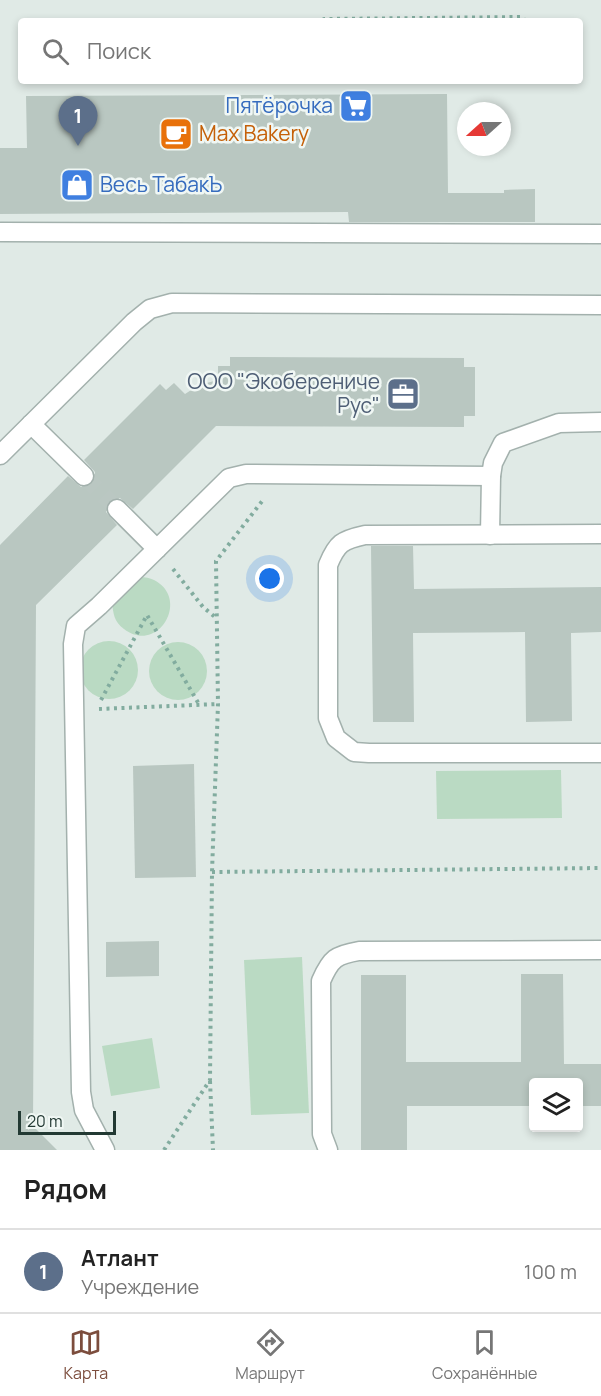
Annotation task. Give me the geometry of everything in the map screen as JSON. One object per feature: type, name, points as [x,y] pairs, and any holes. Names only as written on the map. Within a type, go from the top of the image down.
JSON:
[{"type":"lane","points":[[0,232],[601,234]]},
{"type":"lane","points":[[0,455],[134,322],[150,309],[172,303],[601,305]]},
{"type":"lane","points":[[490,535],[490,476],[493,463],[503,443],[559,423],[601,422]]},
{"type":"lane","points":[[32,424],[84,476]]},
{"type":"lane","points":[[105,1150],[84,1110],[81,1092],[73,644],[76,626],[229,478],[246,474],[490,476]]},
{"type":"lane","points":[[117,509],[157,549]]},
{"type":"lane","points":[[601,534],[365,535],[347,539],[334,550],[328,565],[328,718],[336,738],[354,752],[601,753]]},
{"type":"lane","points":[[328,1150],[322,1134],[321,981],[328,965],[341,954],[359,951],[601,950]]},
{"type":"path","points":[[359,18],[522,18]]},
{"type":"path","points":[[213,1150],[210,1080],[212,872],[218,704],[216,561],[284,474]]},
{"type":"path","points":[[157,549],[203,608],[216,617]]},
{"type":"path","points":[[200,706],[147,615],[96,709],[200,706],[218,704]]},
{"type":"path","points":[[212,872],[601,868]]},
{"type":"path","points":[[164,1150],[210,1080]]},
{"type":"green space","points":[[140,577],[154,580],[165,589],[170,599],[170,611],[166,621],[158,630],[148,635],[137,635],[124,629],[116,620],[113,609],[112,601]]},
{"type":"green space","points":[[103,641],[115,641],[130,649],[138,664],[138,676],[130,691],[115,699],[103,699],[88,691],[80,676],[80,664],[88,649]]},
{"type":"green space","points":[[172,642],[184,642],[199,650],[207,665],[207,677],[199,692],[184,700],[172,700],[157,692],[149,677],[149,665],[157,650]]},
{"type":"green space","points":[[561,770],[562,818],[437,819],[436,771]]},
{"type":"green space","points":[[302,957],[309,1113],[251,1115],[244,960]]},
{"type":"green space","points":[[152,1038],[160,1088],[111,1096],[102,1046]]},
{"type":"building","points":[[447,94],[448,193],[504,193],[504,190],[535,189],[535,222],[349,222],[348,212],[0,214],[0,148],[27,148],[26,96]]},
{"type":"building","points":[[230,357],[464,358],[464,367],[475,367],[475,416],[464,416],[464,427],[216,426],[133,509],[120,498],[110,501],[106,512],[117,525],[36,605],[33,1126],[57,1150],[0,1150],[0,545],[68,476],[81,487],[92,484],[95,472],[84,460],[160,384],[166,390],[174,383],[185,394],[199,385],[218,380],[218,366],[230,366]]},
{"type":"building","points":[[371,546],[413,546],[414,589],[601,587],[601,632],[571,633],[572,721],[526,722],[525,632],[413,633],[414,722],[373,722]]},
{"type":"building","points":[[194,764],[196,877],[135,878],[133,766]]},
{"type":"building","points":[[159,941],[159,976],[106,977],[106,942]]},
{"type":"building","points":[[521,974],[563,974],[564,1064],[601,1064],[601,1106],[583,1106],[583,1078],[529,1078],[529,1106],[407,1106],[407,1150],[361,1150],[361,975],[406,975],[406,1062],[521,1062]]},
{"type":"tunnel","points":[[84,476],[117,509]]},
{"type":"place","name":"Пятёрочка","points":[[356,106]]},
{"type":"place","name":"Max Bakery","points":[[176,134]]},
{"type":"place","name":"Атлант","points":[[78,146]]},
{"type":"place","name":"Весь ТабакЪ","points":[[77,185]]},
{"type":"place","name":"ООО \"Экоберениче Рус\"","points":[[403,394]]}]
